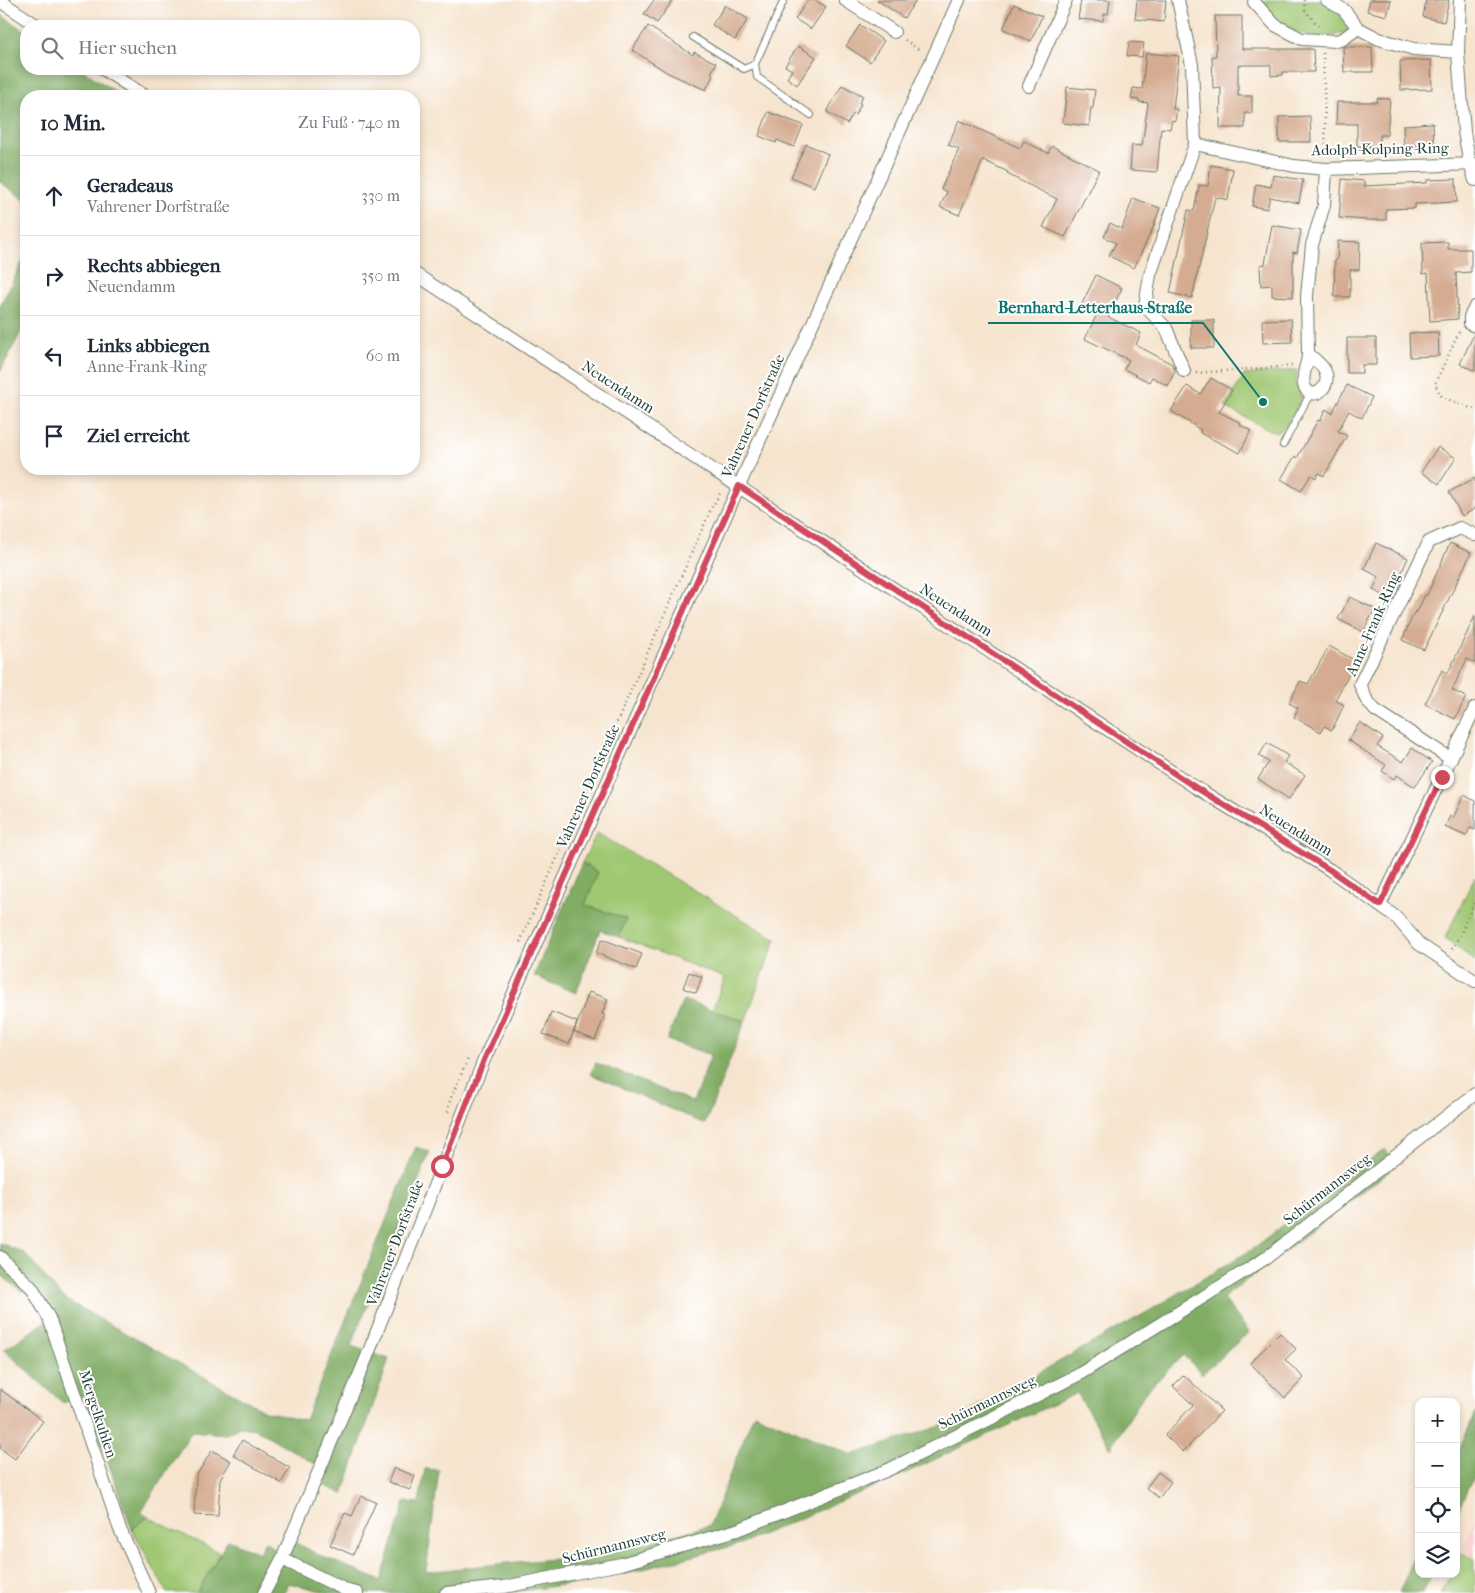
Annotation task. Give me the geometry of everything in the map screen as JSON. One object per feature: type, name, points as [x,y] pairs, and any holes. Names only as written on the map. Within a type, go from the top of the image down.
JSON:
[{"type":"street","points":[[845,0],[894,32]]},
{"type":"street","name":"Vahrener Dorfstraße","points":[[264,1593],[282,1559],[366,1359],[484,1060],[739,486],[959,0]]},
{"type":"street","points":[[1029,86],[1066,0]]},
{"type":"street","points":[[1327,0],[1344,10],[1358,28],[1379,39],[1414,49],[1458,52]]},
{"type":"street","name":"Adolph-Kolping-Ring","points":[[1195,144],[1294,166],[1326,168],[1472,164],[1464,132],[1458,52],[1460,0]]},
{"type":"street","points":[[0,1],[29,20]]},
{"type":"street","points":[[1181,1],[1192,65],[1195,144],[1150,275],[1145,306],[1166,328],[1184,371]]},
{"type":"street","points":[[1251,1],[1275,25],[1302,39],[1336,41],[1343,39],[1358,28]]},
{"type":"street","points":[[112,75],[136,90]]},
{"type":"street","points":[[1472,164],[1475,180]]},
{"type":"street","points":[[1307,360],[1323,369],[1326,377],[1327,383],[1322,390],[1315,394],[1307,392],[1303,376],[1307,360],[1307,296],[1312,245],[1324,205],[1326,168]]},
{"type":"street","name":"Neuendamm","points":[[420,277],[1186,781],[1330,870],[1397,918],[1419,944],[1475,981]]},
{"type":"street","points":[[1472,325],[1470,317],[1475,307]]},
{"type":"street","name":"Anne-Frank-Ring","points":[[1450,759],[1375,710],[1366,699],[1360,684],[1429,542],[1460,528],[1475,535]]},
{"type":"street","points":[[1380,905],[1475,708]]},
{"type":"street","name":"Schürmannsweg","points":[[446,1593],[504,1587],[621,1564],[737,1530],[888,1470],[1078,1375],[1266,1258],[1475,1094]]},
{"type":"street","name":"Mergelkuhlen","points":[[0,1257],[32,1288],[49,1318],[119,1527],[149,1593]]},
{"type":"street","points":[[282,1559],[348,1591],[357,1593]]},
{"type":"lane","points":[[784,0],[755,64],[757,77],[811,115]]},
{"type":"lane","points":[[693,37],[744,68],[755,64]]},
{"type":"lane","points":[[1283,445],[1310,394]]},
{"type":"path","points":[[1304,0],[1305,10],[1322,31],[1326,168]]},
{"type":"path","points":[[894,32],[933,58]]},
{"type":"path","points":[[1472,325],[1459,332],[1435,384],[1442,397],[1475,410]]},
{"type":"path","points":[[1184,371],[1195,373],[1307,360]]},
{"type":"path","points":[[1445,962],[1461,933],[1475,901]]},
{"type":"shaded area","points":[[1475,1519],[1475,1559],[1461,1553]]},
{"type":"green space","points":[[1266,0],[1321,1],[1342,14],[1346,19],[1349,30],[1332,36],[1313,36],[1294,31],[1278,22],[1261,5]]},
{"type":"green space","points":[[0,14],[20,28],[20,75],[90,75],[113,90],[20,90],[20,196],[0,182]]},
{"type":"green space","points":[[20,267],[20,334],[0,372],[0,306]]},
{"type":"green space","points":[[1297,370],[1296,381],[1302,397],[1287,425],[1276,433],[1225,407],[1244,375]]},
{"type":"green space","points":[[597,833],[776,939],[745,1021],[712,1010],[725,978],[619,937],[626,919],[585,905],[598,872],[582,863]]},
{"type":"green space","points":[[582,863],[598,872],[585,905],[626,919],[619,937],[600,930],[576,993],[534,976]]},
{"type":"green space","points":[[1475,876],[1475,961],[1445,938]]},
{"type":"green space","points":[[683,1000],[745,1021],[705,1124],[590,1074],[596,1063],[693,1102],[711,1055],[667,1040]]},
{"type":"green space","points":[[416,1147],[430,1152],[351,1346],[389,1359],[343,1494],[324,1485],[327,1471],[256,1429],[240,1427],[226,1434],[192,1431],[141,1512],[148,1517],[132,1529],[84,1395],[63,1403],[4,1350],[51,1318],[37,1293],[21,1291],[0,1274],[0,1243],[24,1253],[64,1299],[265,1411],[305,1420]]},
{"type":"green space","points":[[1385,1149],[1396,1166],[1223,1298],[1249,1332],[1202,1374],[1183,1355],[1144,1394],[1111,1448],[1077,1393],[908,1472],[740,1544],[624,1574],[624,1561],[574,1569],[576,1583],[508,1593],[329,1593],[289,1583],[284,1593],[197,1593],[228,1540],[259,1553],[265,1541],[280,1553],[296,1543],[319,1555],[381,1581],[405,1502],[419,1503],[425,1469],[439,1470],[426,1572],[570,1558],[625,1549],[710,1525],[754,1413],[852,1455],[950,1423],[1149,1311],[1251,1250]]},
{"type":"green space","points":[[1475,1413],[1475,1472],[1460,1506],[1460,1488],[1460,1448]]},
{"type":"green space","points":[[148,1517],[220,1553],[197,1593],[167,1593],[132,1529]]},
{"type":"green space","points":[[1461,1553],[1475,1559],[1475,1593],[1441,1593],[1449,1578],[1460,1578]]},
{"type":"green space","points":[[1415,1555],[1415,1578],[1429,1578],[1423,1593],[1399,1593]]},
{"type":"building","points":[[654,0],[673,0],[657,23],[644,14]]},
{"type":"building","points":[[808,0],[815,0],[826,7],[811,29],[795,19]]},
{"type":"building","points":[[877,0],[916,0],[904,18]]},
{"type":"building","points":[[1081,0],[1110,0],[1108,14],[1104,14],[1103,21],[1078,19]]},
{"type":"building","points":[[1137,0],[1166,0],[1164,22],[1135,19]]},
{"type":"building","points":[[1370,0],[1391,0],[1387,16],[1367,11]]},
{"type":"building","points":[[1426,0],[1449,0],[1444,22],[1423,17]]},
{"type":"building","points":[[1014,4],[1042,16],[1031,41],[1003,29]]},
{"type":"building","points":[[725,5],[748,19],[735,40],[712,25]]},
{"type":"building","points":[[1215,16],[1242,16],[1242,49],[1313,49],[1314,72],[1283,72],[1283,75],[1271,76],[1271,65],[1238,65],[1238,96],[1252,96],[1252,113],[1245,113],[1245,128],[1220,128],[1221,87],[1213,88],[1212,56],[1216,56]]},
{"type":"building","points":[[860,25],[884,41],[870,62],[846,46]]},
{"type":"building","points":[[648,26],[693,55],[694,52],[716,63],[706,90],[668,73],[632,50]]},
{"type":"building","points":[[1129,42],[1144,43],[1142,57],[1127,56]]},
{"type":"building","points":[[798,46],[816,57],[797,85],[787,78],[792,70],[785,66]]},
{"type":"building","points":[[1343,47],[1372,47],[1373,72],[1344,72]]},
{"type":"building","points":[[1146,53],[1179,56],[1173,109],[1177,109],[1175,121],[1172,120],[1170,129],[1161,128],[1157,172],[1130,170],[1132,145],[1142,146],[1148,103],[1131,99],[1133,88],[1142,89]]},
{"type":"building","points":[[1431,60],[1432,89],[1401,90],[1400,61]]},
{"type":"building","points":[[842,85],[863,96],[855,115],[853,114],[847,124],[827,112]]},
{"type":"building","points":[[1067,87],[1095,90],[1089,126],[1063,123]]},
{"type":"building","points":[[1377,98],[1390,99],[1387,135],[1380,135],[1380,147],[1357,146],[1357,124],[1336,124],[1337,102],[1377,102]]},
{"type":"building","points":[[768,112],[803,125],[794,147],[777,140],[776,143],[759,136]]},
{"type":"building","points":[[1310,116],[1311,142],[1279,142],[1279,117]]},
{"type":"building","points":[[959,120],[1020,148],[1024,141],[1048,153],[1052,146],[1099,170],[1065,237],[1043,227],[1057,199],[983,160],[959,215],[940,207],[947,192],[941,189],[959,149],[948,145]]},
{"type":"building","points":[[1433,123],[1434,146],[1404,148],[1403,125]]},
{"type":"building","points":[[806,144],[828,154],[814,187],[791,177]]},
{"type":"building","points":[[1211,165],[1233,169],[1228,200],[1215,197],[1192,298],[1170,293],[1188,210],[1194,211],[1199,185],[1208,186]]},
{"type":"building","points":[[1273,175],[1303,180],[1299,203],[1270,197],[1267,209],[1252,206],[1256,184],[1271,187]]},
{"type":"building","points":[[1342,179],[1364,181],[1364,186],[1427,183],[1427,180],[1456,179],[1457,202],[1415,204],[1415,208],[1386,209],[1386,220],[1339,218]]},
{"type":"building","points":[[1133,198],[1160,208],[1134,268],[1109,256],[1116,243],[1104,237],[1110,223],[1122,229]]},
{"type":"building","points":[[1272,225],[1301,230],[1297,253],[1293,252],[1293,297],[1272,296],[1272,285],[1261,286],[1260,265],[1265,264]]},
{"type":"building","points":[[1338,241],[1360,242],[1359,270],[1350,270],[1350,297],[1334,297],[1335,260],[1337,260]]},
{"type":"building","points":[[1448,242],[1448,249],[1471,249],[1471,272],[1456,273],[1458,319],[1430,321],[1428,273],[1423,274],[1422,243]]},
{"type":"building","points":[[1096,275],[1122,288],[1108,317],[1141,333],[1136,345],[1172,364],[1175,371],[1168,386],[1152,377],[1149,382],[1124,369],[1129,360],[1085,339],[1098,312],[1082,304]]},
{"type":"building","points":[[1291,319],[1292,342],[1263,343],[1262,320]]},
{"type":"building","points":[[1191,320],[1214,320],[1214,348],[1191,348]]},
{"type":"building","points":[[1438,332],[1439,356],[1410,357],[1409,333]]},
{"type":"building","points":[[1475,334],[1475,371],[1460,364]]},
{"type":"building","points":[[1347,338],[1376,338],[1376,365],[1362,365],[1362,373],[1347,373]]},
{"type":"building","points":[[1211,378],[1232,390],[1219,412],[1251,430],[1240,453],[1200,433],[1201,430],[1171,411],[1187,386],[1200,394]]},
{"type":"building","points":[[1347,385],[1372,397],[1362,418],[1349,411],[1338,431],[1347,436],[1324,476],[1319,473],[1316,478],[1311,475],[1301,491],[1281,479],[1295,456],[1297,458],[1326,409],[1332,413]]},
{"type":"building","points":[[1438,447],[1456,458],[1439,484],[1421,472]]},
{"type":"building","points":[[1475,478],[1475,509],[1462,516],[1449,492]]},
{"type":"building","points":[[1376,543],[1408,558],[1396,585],[1391,582],[1385,596],[1373,590],[1379,577],[1364,569]]},
{"type":"building","points":[[1450,543],[1471,553],[1424,650],[1402,640],[1415,611],[1417,612],[1425,595],[1427,595]]},
{"type":"building","points":[[1350,597],[1375,609],[1363,632],[1338,619]]},
{"type":"building","points":[[1475,616],[1475,663],[1467,659],[1452,690],[1466,697],[1455,719],[1425,704],[1442,670],[1448,673]]},
{"type":"building","points":[[1329,646],[1356,661],[1335,700],[1344,705],[1332,730],[1324,726],[1321,732],[1294,717],[1298,708],[1289,703],[1300,681],[1308,684]]},
{"type":"building","points":[[1360,722],[1383,738],[1377,746],[1403,762],[1412,748],[1432,762],[1415,787],[1397,775],[1394,779],[1382,771],[1386,765],[1348,740]]},
{"type":"building","points":[[1267,743],[1288,756],[1284,762],[1305,775],[1289,799],[1258,779],[1269,762],[1259,756]]},
{"type":"building","points":[[1464,795],[1475,801],[1475,830],[1470,828],[1466,836],[1445,827],[1450,816],[1453,818]]},
{"type":"building","points":[[602,939],[642,954],[636,969],[596,953]]},
{"type":"building","points":[[689,972],[702,977],[696,993],[683,988]]},
{"type":"building","points":[[589,992],[608,999],[602,1014],[605,1015],[595,1040],[574,1032]]},
{"type":"building","points":[[551,1012],[577,1022],[569,1044],[543,1034]]},
{"type":"building","points":[[1280,1333],[1296,1349],[1285,1360],[1304,1378],[1285,1398],[1250,1363]]},
{"type":"building","points":[[1184,1375],[1222,1411],[1183,1452],[1165,1435],[1193,1405],[1173,1386]]},
{"type":"building","points":[[0,1389],[43,1421],[15,1459],[0,1448]]},
{"type":"building","points":[[242,1440],[290,1468],[281,1483],[233,1455]]},
{"type":"building","points":[[212,1450],[231,1461],[220,1479],[218,1516],[194,1515],[196,1476]]},
{"type":"building","points":[[394,1468],[415,1476],[410,1490],[388,1482]]},
{"type":"building","points":[[1158,1472],[1171,1482],[1159,1498],[1146,1488]]},
{"type":"building","points":[[361,1496],[376,1502],[353,1555],[330,1545],[345,1513],[352,1516]]},
{"type":"place","name":"Bernhard-Letterhaus-Straße","points":[[1263,402]]},
{"type":"route","points":[[442,1166],[484,1060],[739,486],[1195,787],[1330,870],[1380,905],[1442,777]]}]
